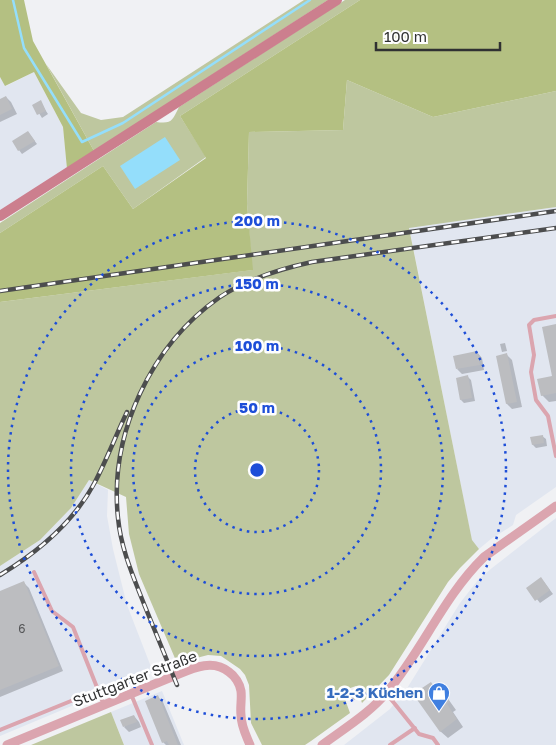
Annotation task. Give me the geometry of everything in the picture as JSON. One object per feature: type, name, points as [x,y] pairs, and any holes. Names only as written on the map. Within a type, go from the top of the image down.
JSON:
[{"type":"main road","points":[[0,216],[337,0]]},
{"type":"street","points":[[322,745],[366,713],[386,693],[410,662],[462,580],[484,557],[556,506]]},
{"type":"street","name":"Stuttgarter Straße","points":[[7,745],[198,666],[212,665],[225,668],[233,674],[241,688],[242,726],[250,745]]},
{"type":"lane","points":[[556,316],[534,320],[528,325],[534,355],[531,372],[536,400],[548,416],[556,456]]},
{"type":"lane","points":[[34,572],[52,611],[72,627],[104,705]]},
{"type":"lane","points":[[0,730],[98,690]]},
{"type":"lane","points":[[386,693],[414,728],[420,734],[433,738],[438,745]]},
{"type":"lane","points":[[131,694],[152,745]]},
{"type":"lane","points":[[390,745],[414,728]]},
{"type":"shaded area","points":[[34,72],[63,127],[67,169],[0,212],[0,77],[6,86]]},
{"type":"shaded area","points":[[556,207],[556,487],[516,515],[513,525],[479,549],[472,541],[409,227]]},
{"type":"shaded area","points":[[89,480],[108,490],[107,516],[113,549],[127,605],[153,672],[0,736],[0,566],[40,540],[71,508]]},
{"type":"shaded area","points":[[556,518],[556,745],[344,745],[390,709],[406,690],[460,603],[478,580]]},
{"type":"shaded area","points":[[162,691],[184,745],[124,745],[111,712]]},
{"type":"green space","points":[[0,0],[24,0],[33,41],[94,151],[67,169],[63,127],[34,72],[5,86],[0,77]]},
{"type":"green space","points":[[304,0],[328,0],[94,151],[46,64],[81,113],[101,120],[123,117]]},
{"type":"green space","points":[[345,0],[360,0],[180,116],[206,157],[133,209],[103,166],[0,233],[0,223],[156,122],[168,122],[175,116],[179,107]]},
{"type":"green space","points":[[360,0],[556,0],[556,91],[433,117],[347,80],[343,130],[249,132],[247,204],[253,270],[0,302],[0,233],[103,166],[133,209],[206,158],[180,116]]},
{"type":"green space","points":[[347,80],[433,117],[556,91],[556,207],[409,228],[472,540],[479,549],[448,582],[389,675],[362,703],[356,686],[342,691],[350,713],[311,741],[305,745],[262,745],[251,723],[249,685],[240,669],[221,656],[208,655],[177,663],[139,574],[129,534],[126,497],[89,480],[71,508],[40,540],[0,566],[0,302],[252,270],[247,204],[249,132],[343,130]]},
{"type":"green space","points":[[111,712],[124,745],[31,745]]},
{"type":"water","points":[[165,137],[180,160],[135,189],[120,166]]},
{"type":"building","points":[[6,96],[12,109],[0,115],[0,99]]},
{"type":"building","points":[[41,100],[46,111],[37,115],[32,105]]},
{"type":"building","points":[[28,131],[35,141],[18,151],[12,141]]},
{"type":"building","points":[[556,324],[556,393],[541,396],[537,379],[552,376],[542,327]]},
{"type":"building","points":[[477,351],[480,365],[456,369],[453,356]]},
{"type":"building","points":[[507,353],[517,402],[506,404],[496,356]]},
{"type":"building","points":[[468,375],[472,398],[460,400],[456,378]]},
{"type":"building","points":[[543,435],[544,443],[532,445],[530,437]]},
{"type":"building","points":[[541,577],[550,590],[535,601],[526,588]]},
{"type":"building","points":[[24,581],[59,666],[0,690],[0,591]]},
{"type":"building","name":"1-2-3 Küchen","points":[[431,682],[436,690],[439,688],[450,702],[447,704],[457,719],[440,732],[413,694]]},
{"type":"building","points":[[158,695],[178,745],[169,745],[167,741],[162,743],[145,701]]},
{"type":"building","points":[[134,715],[137,722],[123,727],[120,720]]},
{"type":"waterway","points":[[13,0],[24,48],[82,142],[123,123],[310,0]]},
{"type":"railway","points":[[0,291],[556,211]]},
{"type":"railway","points":[[177,685],[125,551],[118,518],[117,486],[120,455],[128,424],[140,394],[155,366],[174,340],[195,317],[220,297],[264,275],[312,262],[556,228]]},
{"type":"railway","points":[[0,575],[41,546],[77,510],[104,465],[127,412]]},
{"type":"place","name":"1-2-3 Küchen","points":[[439,712]]}]
